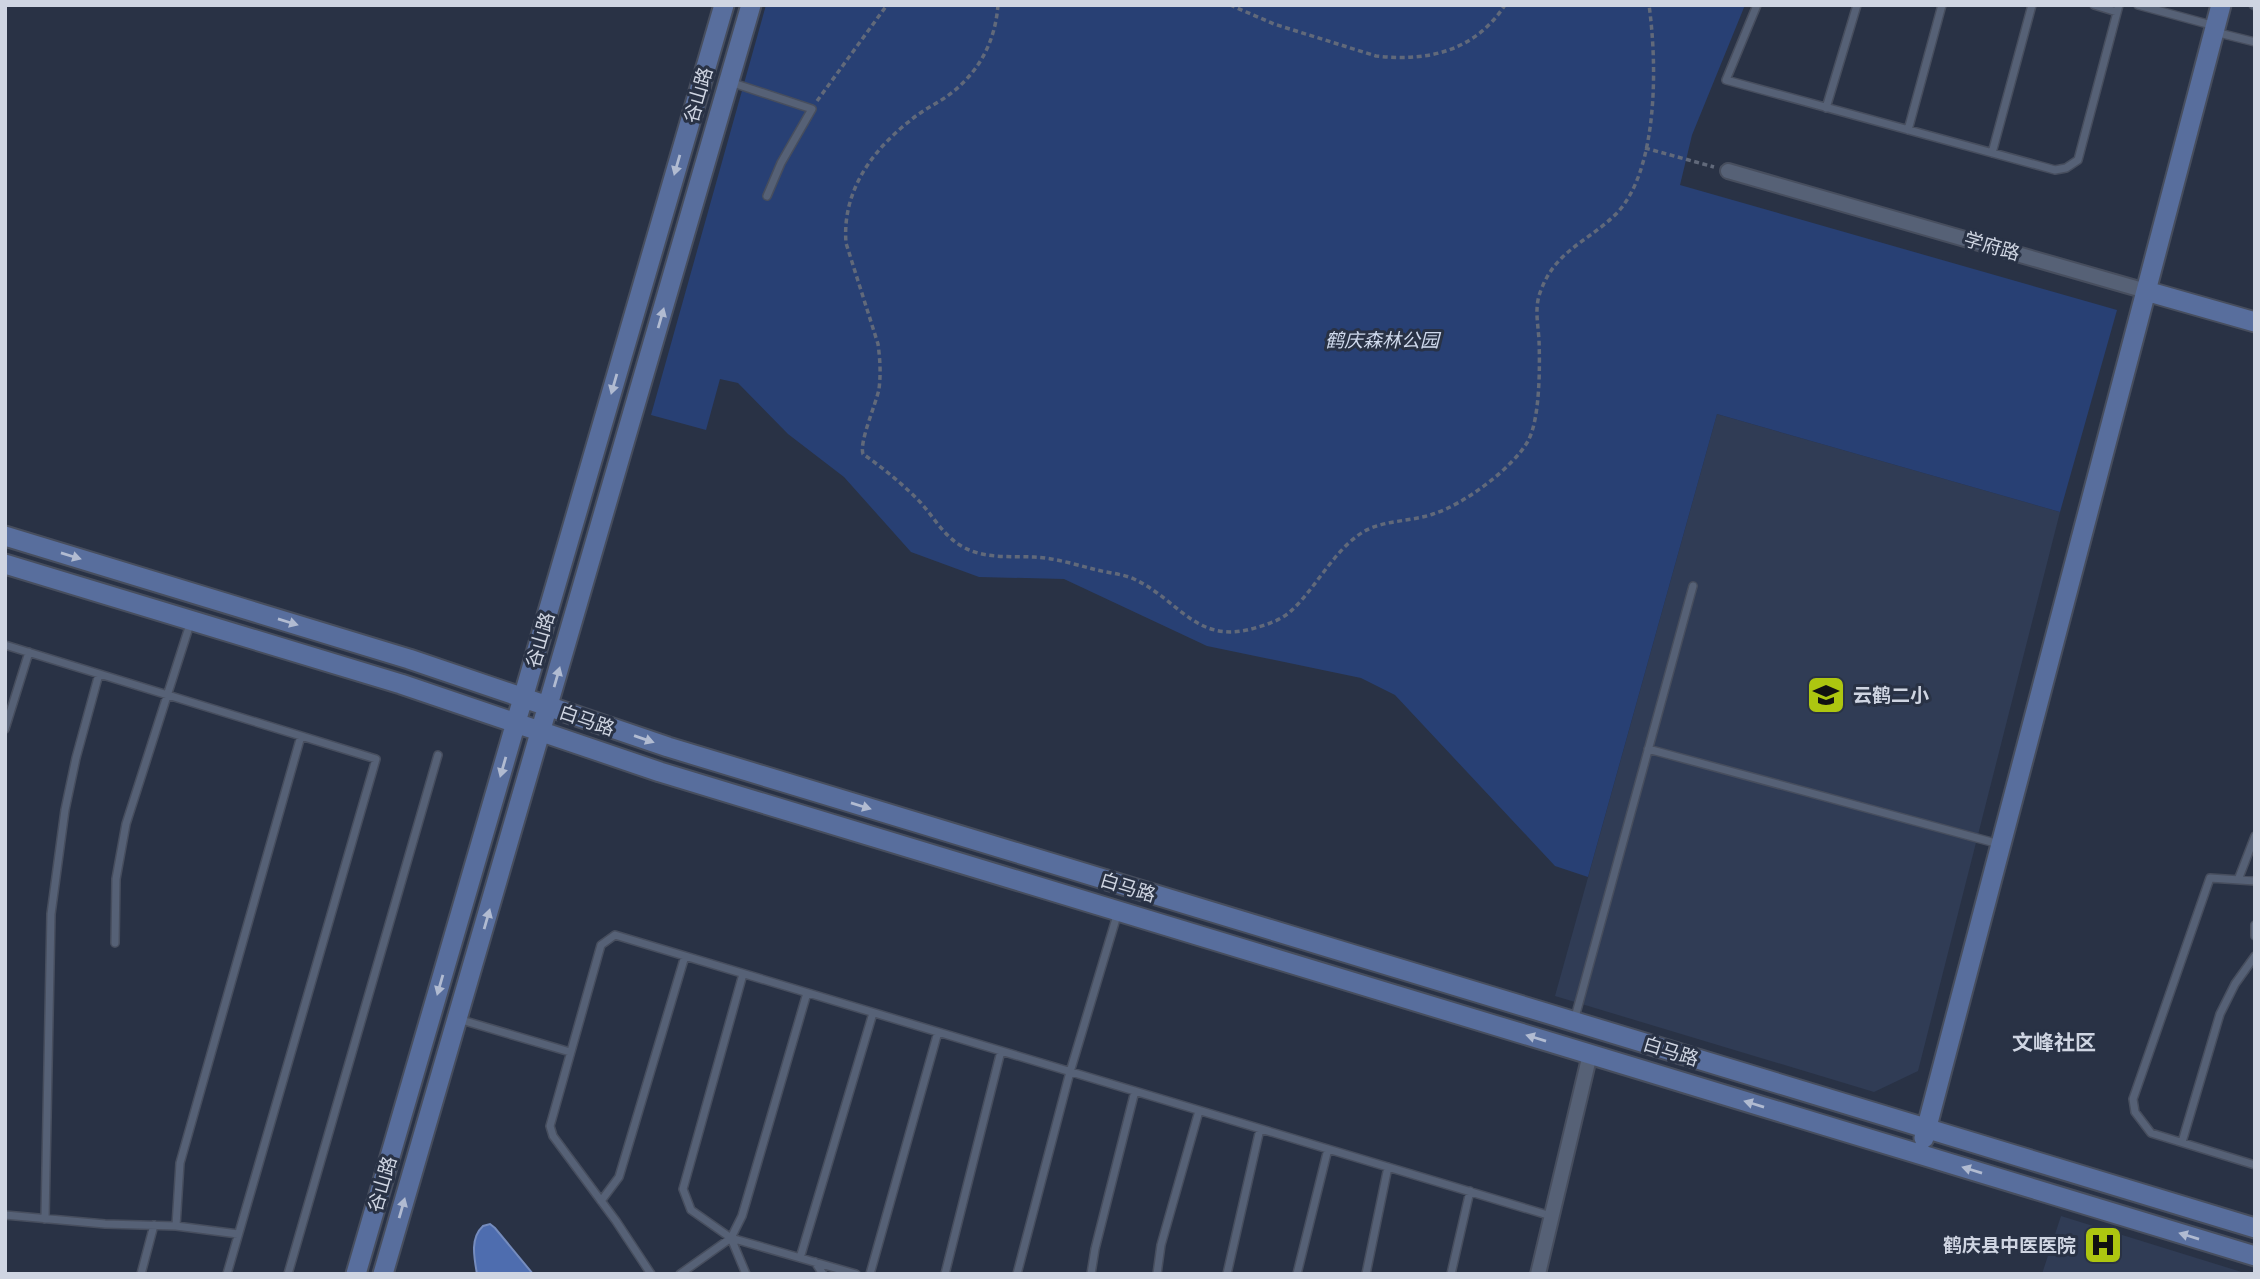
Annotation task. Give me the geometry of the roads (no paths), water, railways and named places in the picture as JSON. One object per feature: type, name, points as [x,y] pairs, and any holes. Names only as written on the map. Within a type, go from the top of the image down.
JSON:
[{"type":"street","name":"谷山路","points":[[356,1274],[723,5]]},
{"type":"street","name":"谷山路","points":[[383,1274],[751,5]]},
{"type":"street","points":[[1920,1154],[2221,5]]},
{"type":"street","name":"学府路","points":[[1728,171],[2255,322]]},
{"type":"street","name":"白马路","points":[[5,536],[409,659],[668,747],[2255,1228]]},
{"type":"street","name":"白马路","points":[[5,564],[401,684],[660,772],[2255,1256]]},
{"type":"street","points":[[1538,1274],[1590,1054]]},
{"type":"lane","points":[[1757,5],[1726,80],[2055,170],[2066,168],[2078,160],[2118,8],[2094,5]]},
{"type":"lane","points":[[1826,107],[1857,5]]},
{"type":"lane","points":[[1908,130],[1942,5]]},
{"type":"lane","points":[[1992,153],[2032,5]]},
{"type":"lane","points":[[2138,5],[2255,42]]},
{"type":"lane","points":[[729,81],[812,109],[781,163],[767,196]]},
{"type":"lane","points":[[1574,1022],[1693,586]]},
{"type":"lane","points":[[115,943],[114,906],[126,824],[191,620]]},
{"type":"lane","points":[[5,645],[376,759],[227,1274]]},
{"type":"lane","points":[[5,729],[29,653]]},
{"type":"lane","points":[[45,1219],[51,914],[65,810],[99,674]]},
{"type":"lane","points":[[176,1226],[180,1163],[301,736]]},
{"type":"lane","points":[[1648,750],[2001,845]]},
{"type":"lane","points":[[288,1274],[438,755]]},
{"type":"lane","points":[[2238,880],[2255,836]]},
{"type":"lane","points":[[2255,881],[2210,878],[2133,1099],[2136,1112],[2151,1133],[2255,1165]]},
{"type":"lane","points":[[1017,1274],[1070,1072],[1118,911]]},
{"type":"lane","points":[[2255,925],[2255,936]]},
{"type":"lane","points":[[651,1274],[551,1132],[551,1120],[601,945],[615,935],[1551,1216]]},
{"type":"lane","points":[[601,1201],[619,1177],[685,956]]},
{"type":"lane","points":[[2182,1142],[2220,1014],[2235,984],[2255,956]]},
{"type":"lane","points":[[743,974],[683,1189],[684,1196],[691,1210],[730,1238],[856,1274]]},
{"type":"lane","points":[[680,1274],[730,1238],[742,1216],[807,993]]},
{"type":"lane","points":[[800,1258],[873,1013]]},
{"type":"lane","points":[[458,1019],[570,1052]]},
{"type":"lane","points":[[870,1274],[938,1032]]},
{"type":"lane","points":[[945,1274],[1001,1051]]},
{"type":"lane","points":[[1091,1274],[1135,1091]]},
{"type":"lane","points":[[1157,1274],[1161,1245],[1199,1111]]},
{"type":"lane","points":[[1227,1274],[1260,1129]]},
{"type":"lane","points":[[1297,1274],[1328,1149]]},
{"type":"lane","points":[[1366,1274],[1388,1167]]},
{"type":"lane","points":[[1451,1274],[1470,1192]]},
{"type":"lane","points":[[5,1215],[105,1224],[176,1226],[238,1234]]},
{"type":"lane","points":[[141,1274],[154,1225]]},
{"type":"lane","points":[[730,1238],[746,1274]]},
{"type":"lane","points":[[814,1262],[822,1274]]},
{"type":"place","name":"云鹤二小","points":[[1826,695]]},
{"type":"place","name":"鹤庆县中医医院","points":[[2103,1245]]},
{"type":"district","name":"文峰社区","points":[[2054,1043]]},
{"type":"park label","name":"鹤庆森林公园","points":[[1382,340]]}]
